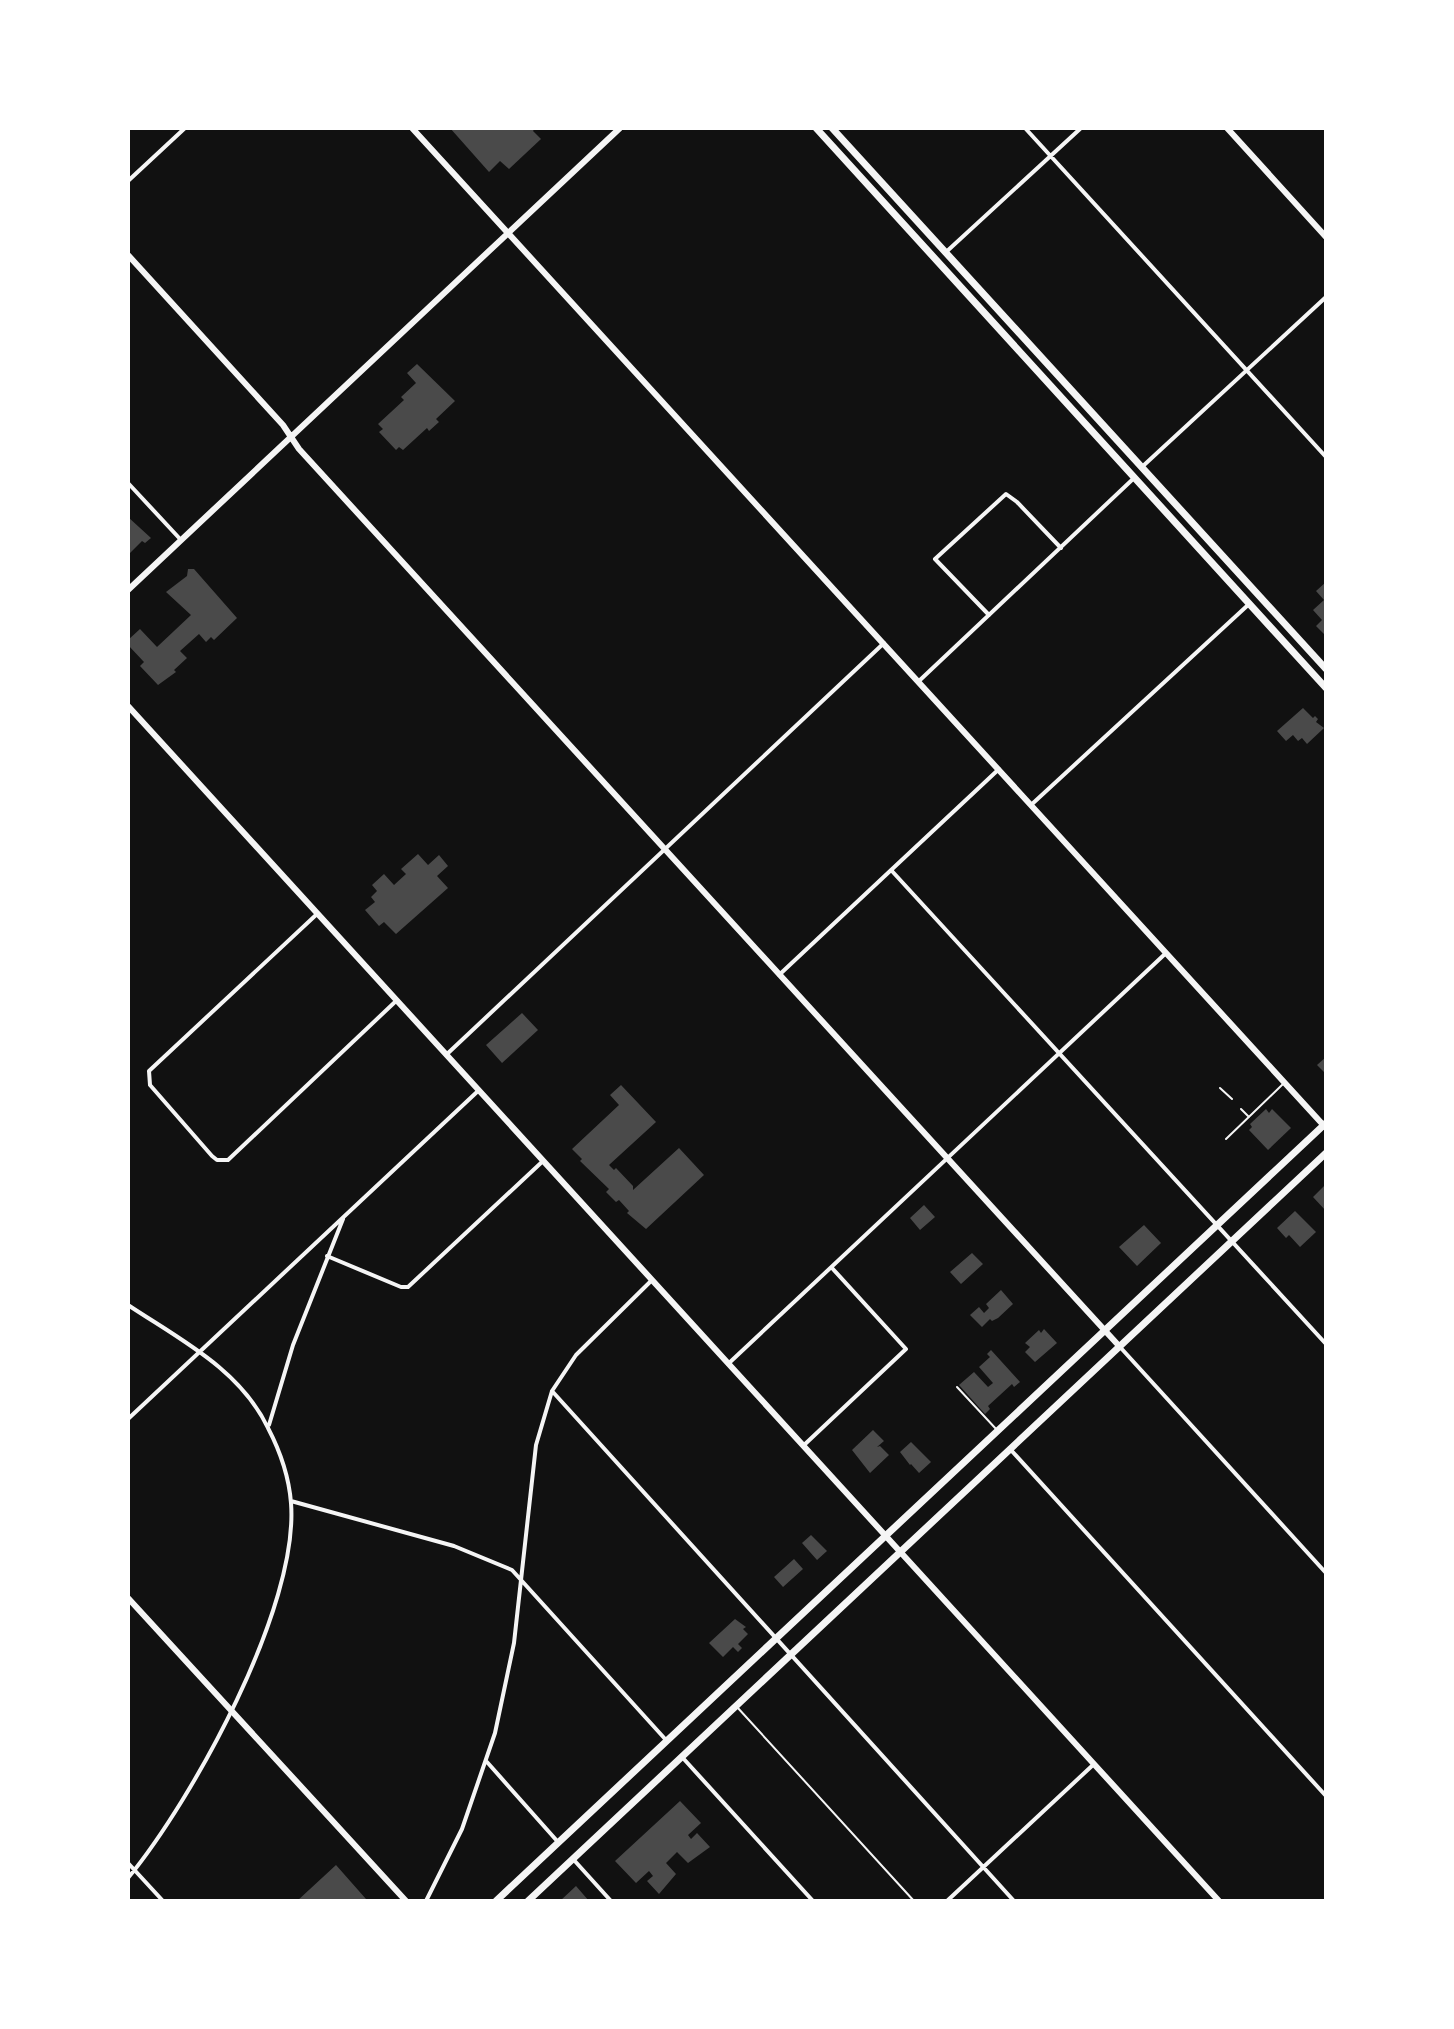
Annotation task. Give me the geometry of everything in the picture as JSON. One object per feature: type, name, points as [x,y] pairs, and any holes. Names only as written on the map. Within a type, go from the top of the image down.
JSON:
[{"type":"main road","points":[[816,128],[1326,688]]},
{"type":"main road","points":[[832,128],[1326,669]]},
{"type":"main road","points":[[496,1901],[1325,1125]]},
{"type":"main road","points":[[528,1901],[1326,1153]]},
{"type":"street","points":[[128,181],[185,128]]},
{"type":"street","points":[[412,128],[1325,1125]]},
{"type":"street","points":[[128,590],[620,128]]},
{"type":"street","points":[[1025,128],[1326,457]]},
{"type":"street","points":[[945,253],[1081,128]]},
{"type":"street","points":[[1227,128],[1326,237]]},
{"type":"street","points":[[128,255],[665,850],[1326,1573]]},
{"type":"street","points":[[1141,467],[1326,297]]},
{"type":"street","points":[[919,681],[1135,477]]},
{"type":"street","points":[[128,483],[181,540]]},
{"type":"street","points":[[989,615],[935,559],[972,523],[1006,494],[1061,548]]},
{"type":"street","points":[[1031,805],[1249,603]]},
{"type":"street","points":[[446,1055],[884,643]]},
{"type":"street","points":[[128,706],[1219,1901]]},
{"type":"street","points":[[779,975],[999,769]]},
{"type":"street","points":[[891,870],[1326,1344]]},
{"type":"street","points":[[317,914],[150,1069],[150,1085],[215,1159],[228,1160],[396,1001]]},
{"type":"street","points":[[728,1364],[1166,953]]},
{"type":"street","points":[[128,1419],[478,1091]]},
{"type":"street","points":[[327,1256],[401,1287],[408,1287],[543,1161]]},
{"type":"street","points":[[268,1427],[293,1345],[344,1217]]},
{"type":"street","points":[[803,1446],[906,1349],[832,1268]]},
{"type":"street","points":[[426,1901],[462,1829],[487,1762],[511,1666],[536,1445],[552,1391],[576,1355],[652,1280]]},
{"type":"street","points":[[128,1305],[200,1351],[232,1379],[268,1427],[285,1469],[291,1501],[291,1529],[262,1639],[230,1710],[185,1796],[128,1878]]},
{"type":"street","points":[[552,1391],[1014,1901]]},
{"type":"street","points":[[1010,1449],[1326,1796]]},
{"type":"street","points":[[291,1501],[459,1547],[507,1567],[667,1741]]},
{"type":"street","points":[[128,1598],[406,1901]]},
{"type":"street","points":[[682,1757],[813,1901]]},
{"type":"street","points":[[487,1762],[558,1842]]},
{"type":"street","points":[[947,1901],[1094,1764]]},
{"type":"street","points":[[573,1859],[611,1901]]},
{"type":"street","points":[[128,1863],[163,1901]]},
{"type":"lane","points":[[1226,1139],[1285,1083]]},
{"type":"lane","points":[[1220,1088],[1232,1099]]},
{"type":"lane","points":[[1241,1109],[1249,1117]]},
{"type":"lane","points":[[957,1387],[998,1431]]},
{"type":"lane","points":[[736,1706],[914,1901]]},
{"type":"building","points":[[450,128],[535,128],[533,131],[541,139],[509,169],[500,161],[489,172]]},
{"type":"building","points":[[417,364],[455,401],[436,419],[439,422],[429,431],[427,428],[403,450],[399,447],[396,450],[379,432],[383,429],[378,424],[404,400],[401,397],[416,383],[407,373]]},
{"type":"building","points":[[128,517],[151,538],[145,543],[142,541],[129,554]]},
{"type":"building","points":[[188,569],[194,569],[237,618],[214,640],[211,637],[206,642],[199,634],[180,651],[187,658],[174,670],[176,672],[158,685],[140,666],[144,662],[128,645],[128,640],[140,629],[157,647],[191,615],[166,592],[187,576]]},
{"type":"building","points":[[1326,582],[1326,636],[1316,626],[1322,620],[1313,610],[1324,600],[1316,591]]},
{"type":"building","points":[[1303,708],[1313,718],[1315,716],[1318,719],[1316,722],[1324,728],[1307,744],[1293,735],[1286,741],[1277,731]]},
{"type":"building","points":[[418,854],[428,865],[439,855],[448,866],[437,876],[448,888],[396,934],[384,922],[379,926],[365,910],[375,902],[371,897],[377,891],[372,885],[384,874],[394,885],[406,874],[401,869]]},
{"type":"building","points":[[522,1013],[538,1030],[502,1063],[486,1045]]},
{"type":"building","points":[[1326,1057],[1326,1074],[1317,1065]]},
{"type":"building","points":[[621,1085],[656,1122],[609,1165],[614,1170],[616,1168],[633,1186],[633,1190],[679,1148],[704,1175],[646,1229],[627,1213],[629,1211],[619,1200],[616,1202],[606,1192],[609,1189],[572,1149],[619,1105],[610,1095]]},
{"type":"building","points":[[1266,1109],[1269,1113],[1272,1109],[1291,1128],[1268,1150],[1249,1130],[1252,1127],[1250,1124]]},
{"type":"building","points":[[1326,1184],[1326,1211],[1313,1197]]},
{"type":"building","points":[[924,1205],[935,1217],[920,1230],[910,1218]]},
{"type":"building","points":[[1295,1211],[1316,1232],[1300,1247],[1277,1228]]},
{"type":"building","points":[[1144,1225],[1161,1243],[1137,1266],[1119,1247]]},
{"type":"building","points":[[972,1253],[983,1264],[961,1284],[950,1272]]},
{"type":"building","points":[[1001,1290],[1013,1304],[982,1327],[970,1315],[979,1307],[984,1313],[989,1308],[986,1304]]},
{"type":"building","points":[[1044,1329],[1057,1343],[1035,1362],[1025,1352],[1030,1347],[1025,1343]]},
{"type":"building","points":[[991,1350],[1020,1382],[1014,1387],[1012,1384],[988,1406],[990,1409],[985,1414],[959,1385],[974,1372],[988,1387],[993,1383],[979,1367],[990,1357],[987,1354]]},
{"type":"building","points":[[873,1430],[884,1441],[877,1447],[880,1446],[889,1455],[870,1473],[852,1450]]},
{"type":"building","points":[[911,1442],[931,1462],[919,1473],[900,1452]]},
{"type":"building","points":[[811,1535],[827,1551],[817,1560],[802,1543]]},
{"type":"building","points":[[794,1559],[803,1569],[783,1587],[774,1577]]},
{"type":"building","points":[[735,1619],[746,1627],[743,1629],[748,1634],[738,1644],[742,1648],[738,1652],[733,1647],[723,1657],[709,1643]]},
{"type":"building","points":[[680,1801],[701,1823],[688,1835],[691,1839],[697,1833],[710,1847],[688,1863],[677,1852],[666,1863],[676,1874],[659,1894],[647,1881],[653,1876],[649,1871],[636,1883],[615,1861]]},
{"type":"building","points":[[336,1865],[366,1899],[297,1901]]},
{"type":"building","points":[[576,1886],[589,1901],[560,1901]]}]
